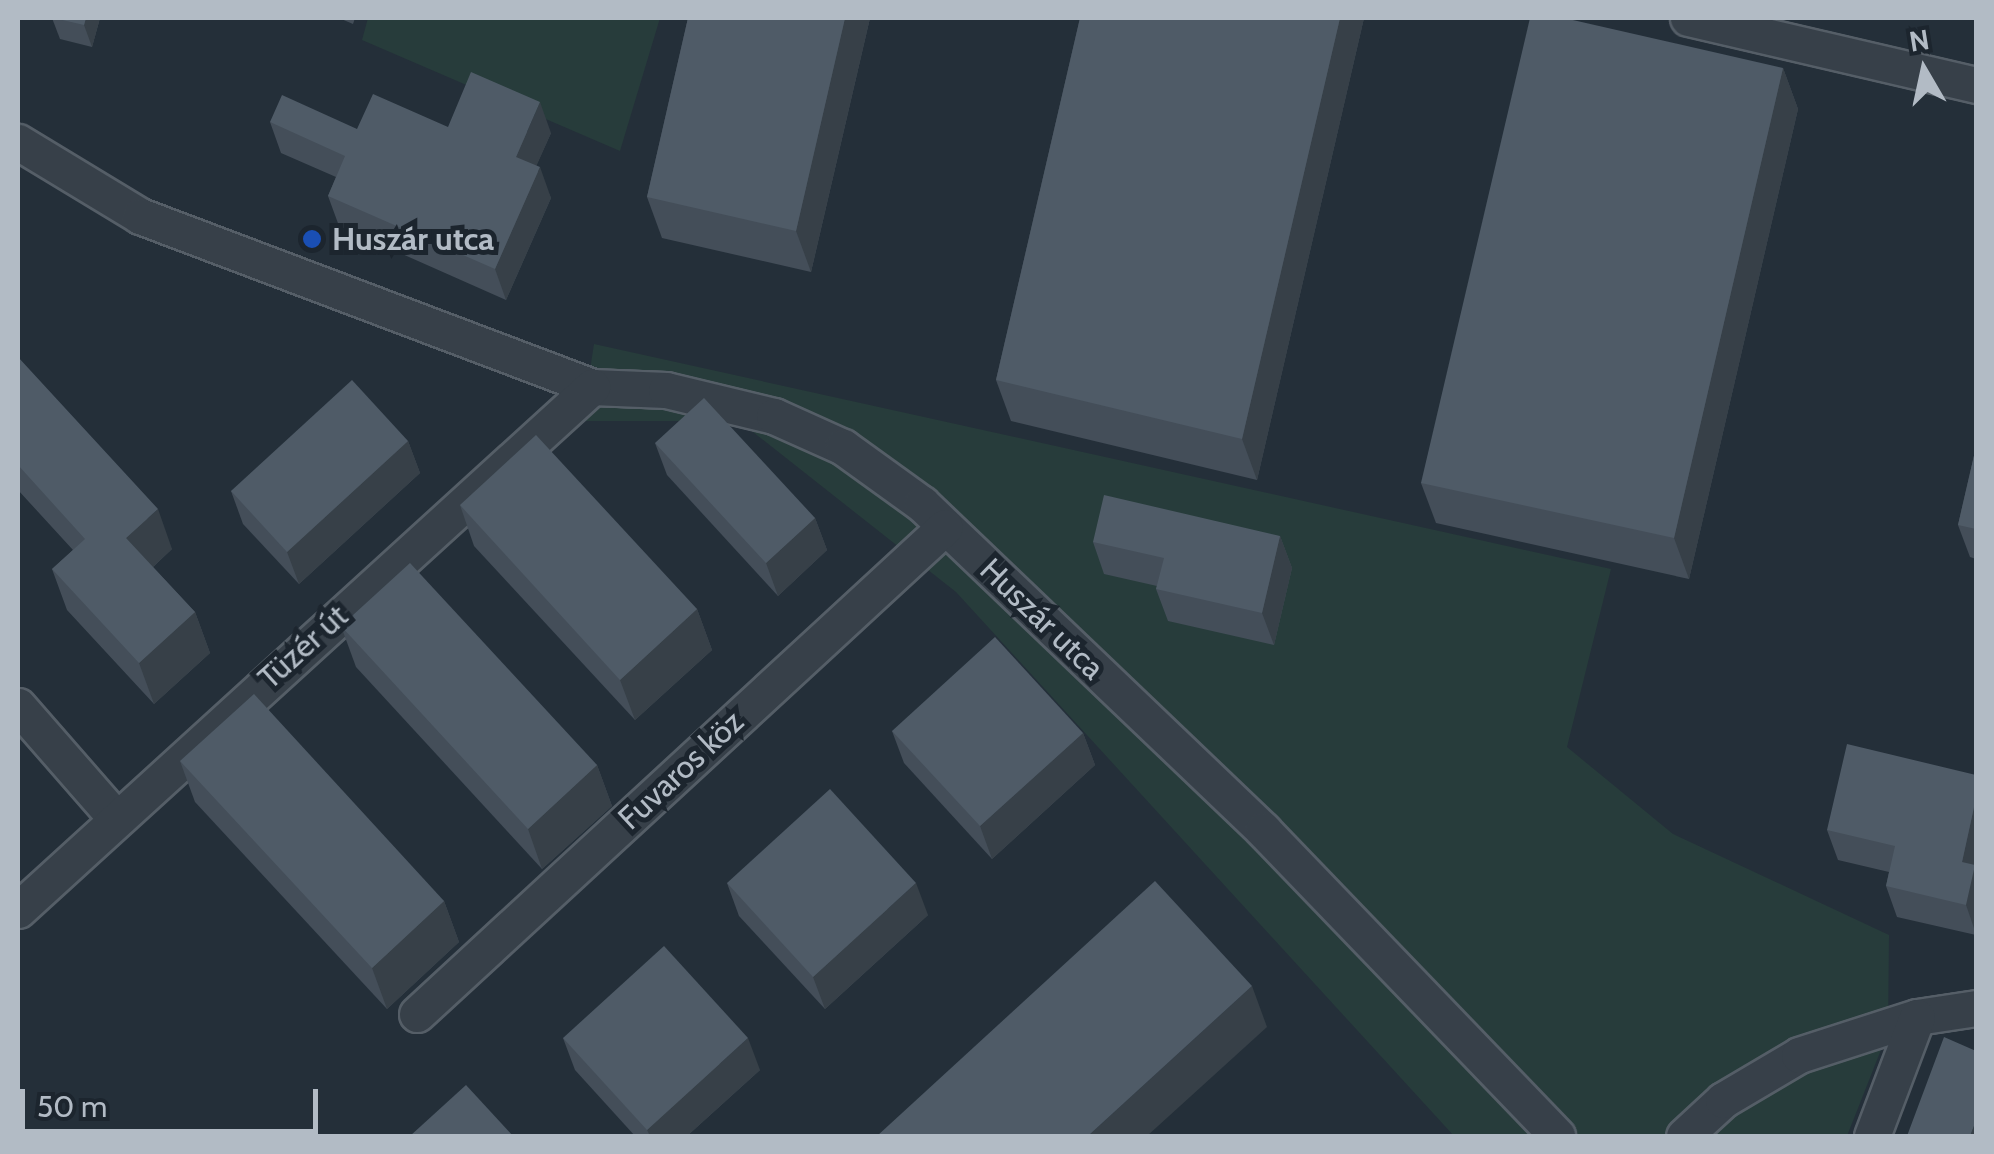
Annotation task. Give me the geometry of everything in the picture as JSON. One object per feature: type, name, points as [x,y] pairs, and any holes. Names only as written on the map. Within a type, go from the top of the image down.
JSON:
[{"type":"street","points":[[1688,18],[1976,85]]},
{"type":"street","name":"Huszár utca","points":[[18,142],[140,216],[592,388],[666,390],[774,416],[843,447],[945,526],[1263,830],[1558,1136]]},
{"type":"street","name":"Tüzér út","points":[[18,910],[115,817],[592,388]]},
{"type":"street","name":"Fuvaros köz","points":[[418,1014],[945,526]]},
{"type":"street","points":[[18,706],[115,817]]},
{"type":"street","points":[[1684,1136],[1722,1100],[1799,1055],[1917,1018],[1976,1008]]},
{"type":"street","points":[[1872,1136],[1917,1018]]},
{"type":"green space","points":[[368,18],[660,18],[620,151],[362,40]]},
{"type":"green space","points":[[594,344],[1611,569],[1567,747],[1673,834],[1889,935],[1888,1032],[1847,1136],[1454,1136],[956,592],[739,421],[582,421]]},
{"type":"building","points":[[54,18],[86,18],[84,25]]},
{"type":"building","points":[[688,18],[845,18],[796,231],[647,197]]},
{"type":"building","points":[[1080,18],[1340,18],[1242,439],[996,380]]},
{"type":"building","points":[[1530,18],[1564,18],[1783,68],[1674,538],[1421,483]]},
{"type":"building","points":[[471,72],[540,102],[516,157],[540,167],[495,269],[328,196],[345,156],[270,122],[282,95],[357,129],[373,94],[448,127]]},
{"type":"building","points":[[18,357],[158,509],[126,538],[195,612],[139,663],[52,569],[85,539],[18,465]]},
{"type":"building","points":[[352,380],[408,441],[287,552],[231,491]]},
{"type":"building","points":[[704,398],[815,518],[766,563],[655,443]]},
{"type":"building","points":[[536,435],[697,609],[620,680],[460,505]]},
{"type":"building","points":[[1976,447],[1976,529],[1958,525]]},
{"type":"building","points":[[1104,495],[1280,536],[1262,613],[1156,589],[1164,558],[1093,542]]},
{"type":"building","points":[[410,563],[597,765],[528,829],[341,626]]},
{"type":"building","points":[[995,637],[1083,733],[980,826],[892,731]]},
{"type":"building","points":[[254,694],[444,901],[372,968],[180,761]]},
{"type":"building","points":[[1847,744],[1976,775],[1976,798],[1962,862],[1975,865],[1966,905],[1886,886],[1895,846],[1827,830]]},
{"type":"building","points":[[830,789],[916,883],[813,977],[727,883]]},
{"type":"building","points":[[1155,881],[1252,986],[1088,1136],[877,1136]]},
{"type":"building","points":[[664,946],[748,1038],[647,1130],[563,1038]]},
{"type":"building","points":[[1944,1037],[1976,1051],[1976,1127],[1970,1136],[1907,1136]]},
{"type":"building","points":[[466,1085],[513,1136],[410,1136]]},
{"type":"place","name":"Huszár utca","points":[[312,239]]}]
